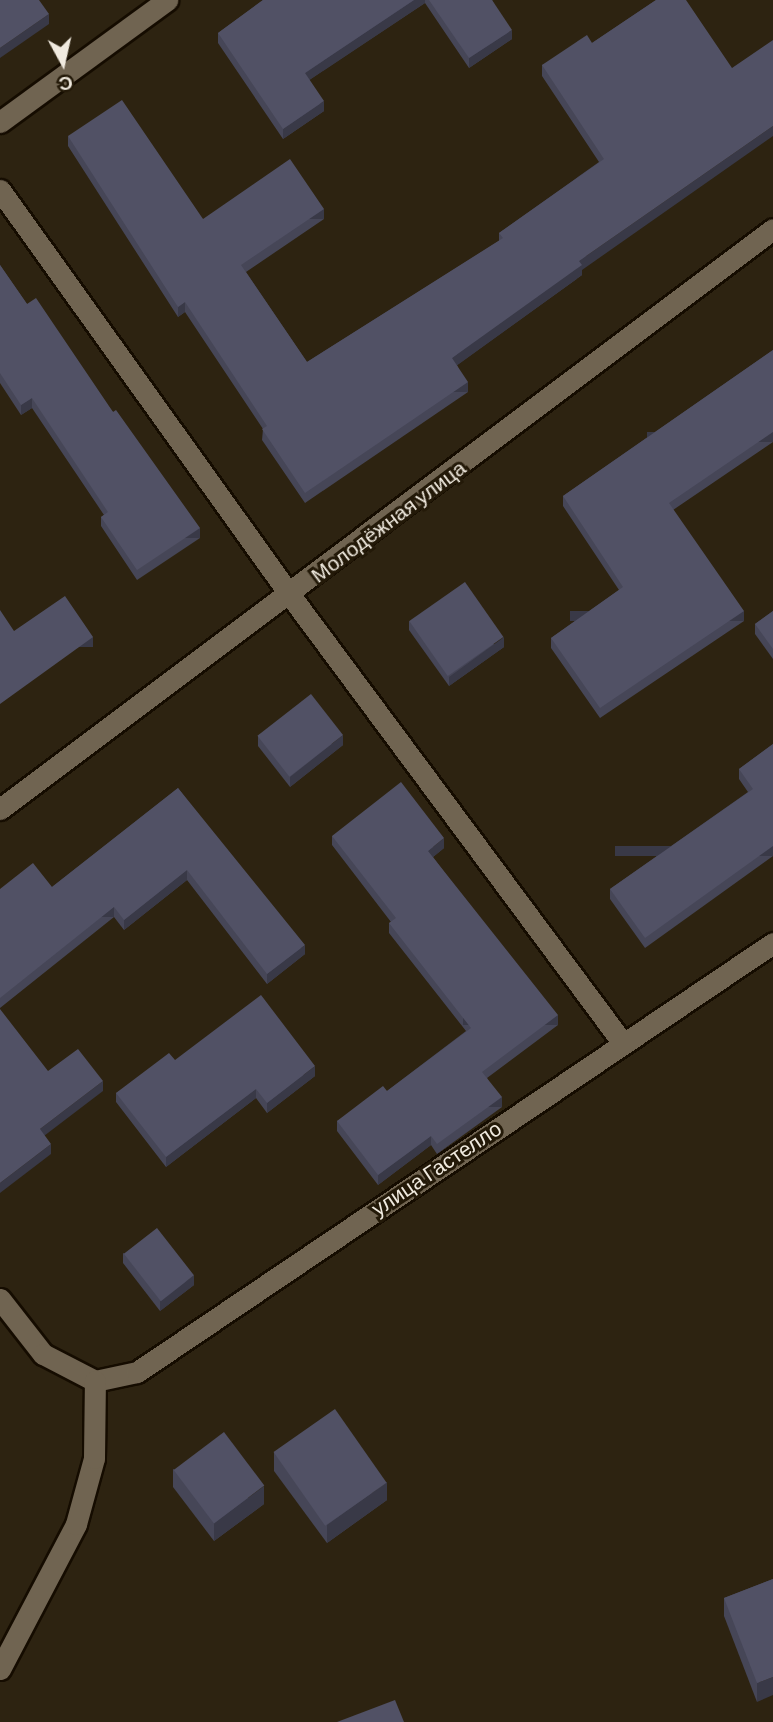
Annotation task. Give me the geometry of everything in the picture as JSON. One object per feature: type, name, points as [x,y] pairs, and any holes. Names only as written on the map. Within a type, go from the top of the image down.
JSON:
[{"type":"street","points":[[0,122],[167,0]]},
{"type":"street","points":[[0,190],[290,595],[622,1042]]},
{"type":"street","name":"Молодёжная улица","points":[[0,810],[290,595],[773,229]]},
{"type":"street","name":"улица Гастелло","points":[[94,1381],[137,1372],[622,1042],[773,943]]},
{"type":"street","points":[[0,1299],[43,1354],[94,1381],[94,1458],[75,1524],[0,1670]]},
{"type":"building","points":[[0,0],[39,0],[49,14],[0,48]]},
{"type":"building","points":[[263,0],[414,0],[305,73],[324,101],[283,129],[218,33]]},
{"type":"building","points":[[429,0],[492,0],[512,30],[469,58]]},
{"type":"building","points":[[656,0],[686,0],[732,68],[773,40],[773,126],[579,261],[582,265],[452,358],[468,382],[305,493],[262,429],[267,426],[185,302],[178,307],[68,136],[122,100],[203,219],[290,159],[324,209],[241,265],[307,362],[503,238],[499,233],[604,159],[542,65],[587,35],[592,43]]},
{"type":"building","points":[[0,265],[27,304],[36,298],[113,412],[116,410],[200,528],[137,570],[101,517],[108,512],[32,398],[21,405],[0,373]]},
{"type":"building","points":[[773,350],[773,432],[669,503],[744,611],[600,708],[551,638],[623,587],[563,496]]},
{"type":"building","points":[[465,582],[503,637],[448,676],[409,621]]},
{"type":"building","points":[[65,596],[93,637],[0,704],[0,610],[14,631]]},
{"type":"building","points":[[773,611],[773,649],[755,624]]},
{"type":"building","points":[[311,694],[343,735],[289,777],[257,736]]},
{"type":"building","points":[[773,744],[773,846],[645,938],[610,889],[753,789],[739,769]]},
{"type":"building","points":[[401,782],[444,838],[428,851],[558,1015],[482,1072],[502,1097],[437,1144],[431,1136],[378,1175],[337,1121],[383,1086],[387,1091],[471,1028],[389,923],[396,918],[332,836]]},
{"type":"building","points":[[178,788],[305,945],[267,974],[187,870],[124,920],[114,907],[0,998],[0,889],[33,863],[52,887]]},
{"type":"building","points":[[261,995],[315,1066],[267,1103],[256,1089],[166,1157],[116,1093],[169,1053],[175,1060]]},
{"type":"building","points":[[0,1009],[48,1071],[78,1049],[103,1081],[40,1129],[51,1144],[0,1183]]},
{"type":"building","points":[[157,1228],[194,1275],[161,1301],[124,1254]]},
{"type":"building","points":[[335,1409],[387,1483],[325,1526],[274,1452]]},
{"type":"building","points":[[224,1432],[264,1486],[214,1523],[174,1470]]},
{"type":"building","points":[[773,1579],[773,1677],[757,1683],[724,1598]]},
{"type":"building","points":[[395,1700],[404,1722],[337,1722]]}]
